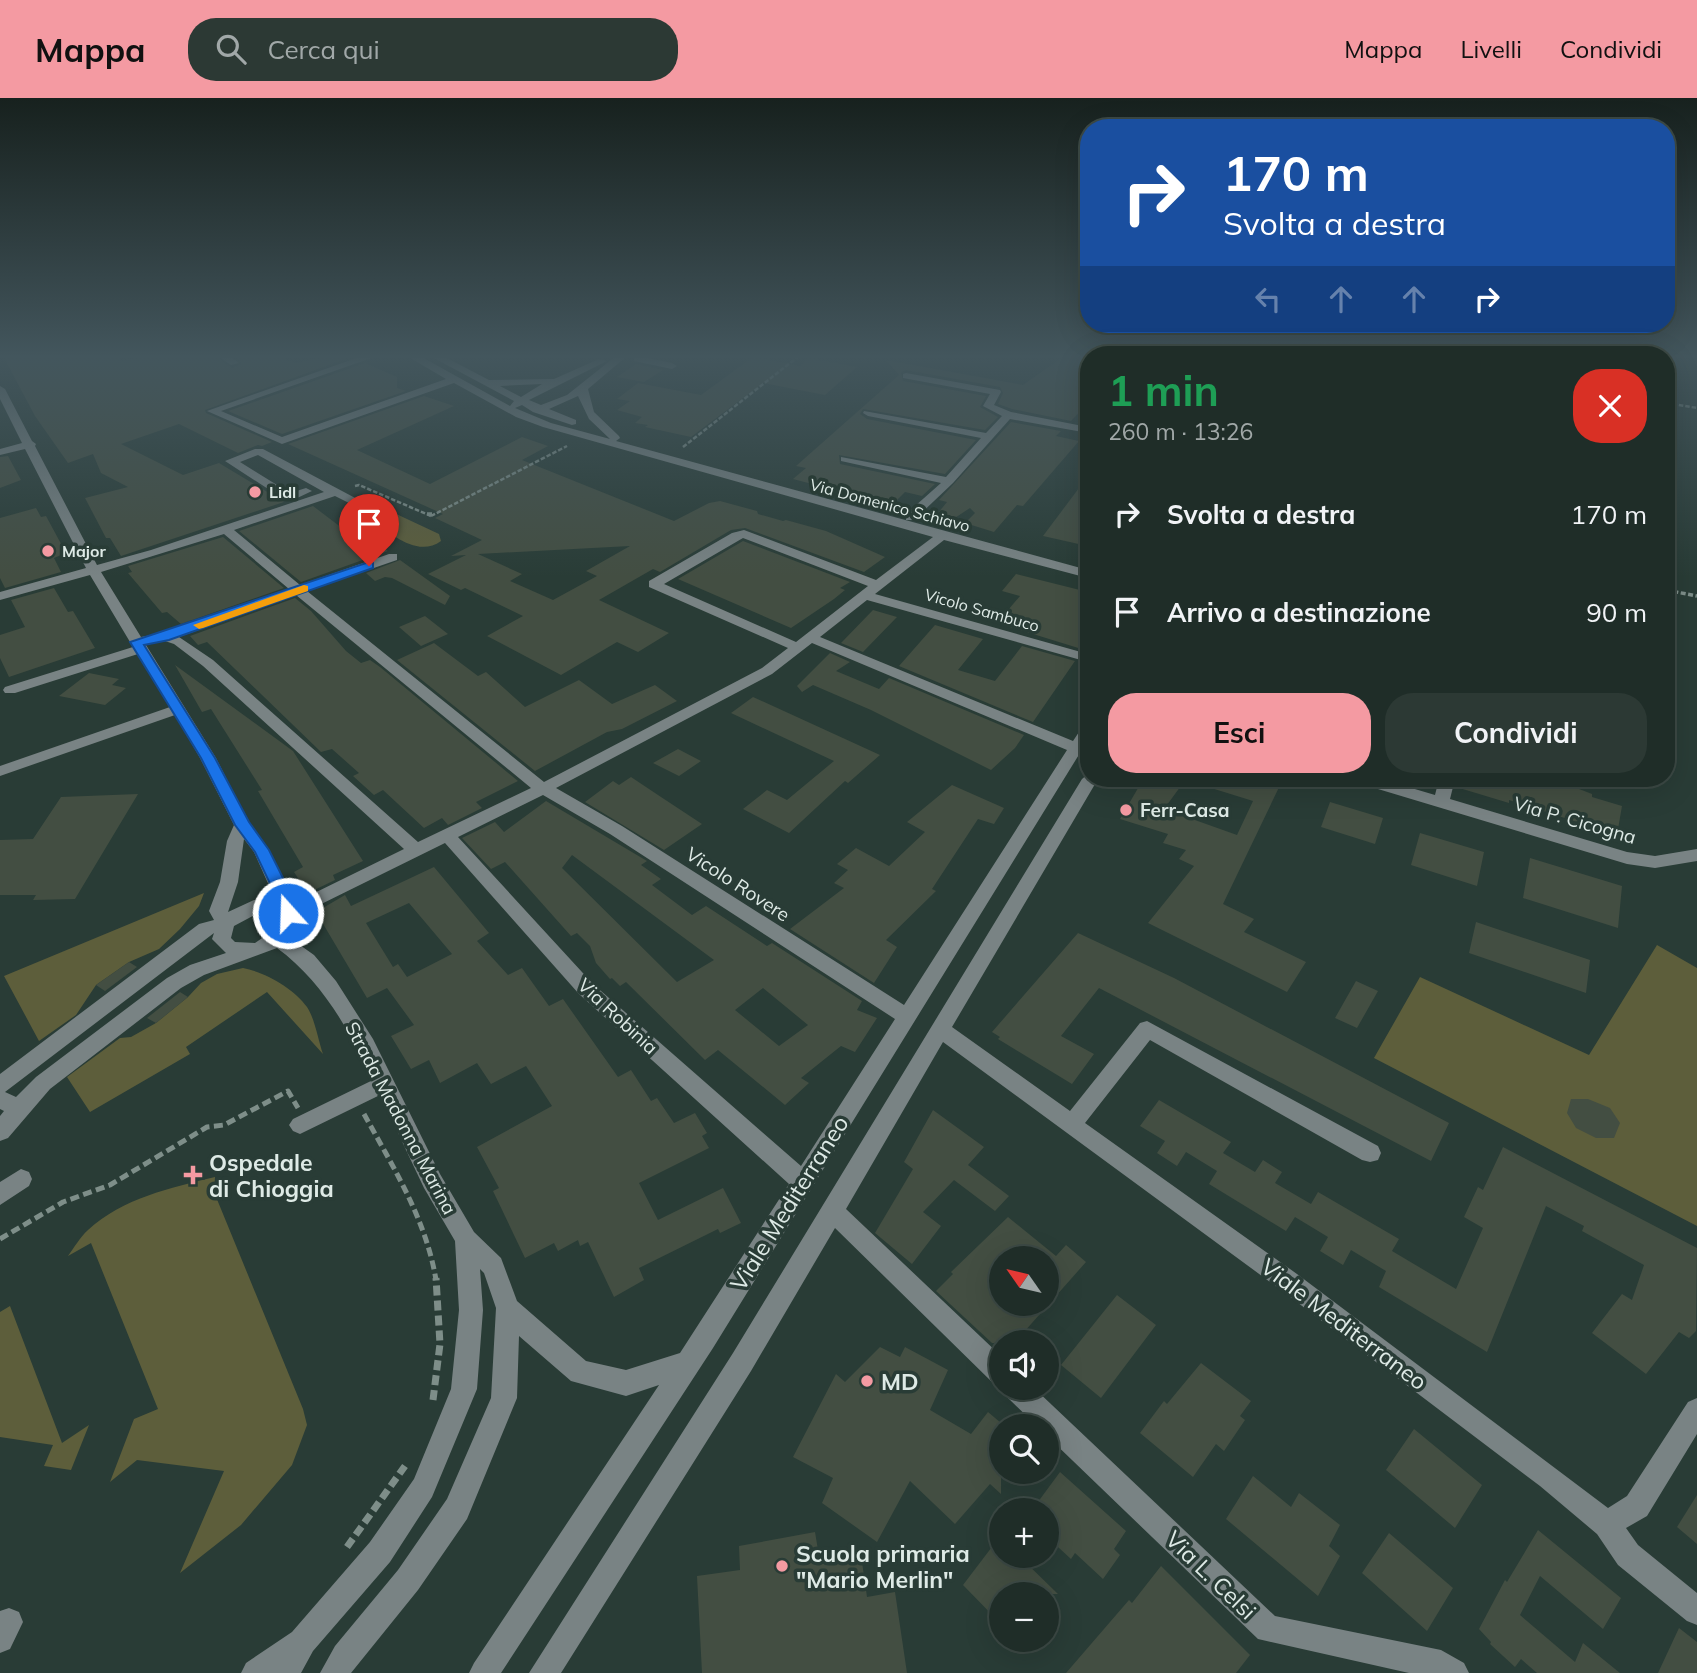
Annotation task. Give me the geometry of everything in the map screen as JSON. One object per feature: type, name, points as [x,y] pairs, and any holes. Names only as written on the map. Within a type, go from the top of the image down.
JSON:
[{"type":"street","points":[[0,1132],[9,1104],[43,1083],[182,978],[269,944],[290,924],[283,894],[261,850],[242,825],[208,758],[93,569],[22,430]]},
{"type":"street","points":[[254,430],[282,442]]},
{"type":"street","points":[[316,430],[231,461],[289,498],[322,486]]},
{"type":"street","name":"Via Domenico Schiavo","points":[[562,430],[1080,572]]},
{"type":"street","name":"Via Domenico Schiavo","points":[[593,430],[615,438],[1080,562]]},
{"type":"street","points":[[605,430],[615,438]]},
{"type":"street","points":[[955,430],[987,436]]},
{"type":"street","points":[[910,517],[949,481],[994,430]]},
{"type":"street","points":[[0,452],[31,444]]},
{"type":"street","points":[[259,451],[355,502]]},
{"type":"street","points":[[845,459],[949,481]]},
{"type":"street","points":[[0,596],[155,553],[224,528],[338,493]]},
{"type":"street","name":"Vicolo Rovere","points":[[224,528],[298,591],[544,788],[616,830],[907,1017]]},
{"type":"street","points":[[799,648],[654,584],[736,536],[744,534],[879,586]]},
{"type":"street","points":[[287,911],[448,836],[740,686],[799,648],[942,536]]},
{"type":"street","points":[[10,690],[393,557]]},
{"type":"street","name":"Vicolo Sambuco","points":[[866,596],[1080,656]]},
{"type":"street","points":[[165,637],[179,641],[208,663],[417,851]]},
{"type":"street","points":[[812,638],[1076,748]]},
{"type":"street","points":[[0,771],[178,709]]},
{"type":"street","name":"Viale Mediterraneo","points":[[484,1673],[686,1364],[1080,742]]},
{"type":"street","name":"Viale Mediterraneo","points":[[544,1673],[742,1362],[1085,787]]},
{"type":"street","name":"Via P. Cicogna","points":[[1391,787],[1627,859],[1655,862],[1697,855]]},
{"type":"street","points":[[1441,802],[1445,787]]},
{"type":"street","points":[[226,923],[218,911],[229,882],[235,841],[242,825]]},
{"type":"street","name":"Via Robinia","points":[[448,836],[586,989],[803,1181]]},
{"type":"street","points":[[0,1085],[205,929],[226,923],[235,915],[262,905],[275,904],[287,911]]},
{"type":"street","points":[[226,923],[221,939],[225,945],[239,951],[269,944]]},
{"type":"street","name":"Strada Madonna Marina","points":[[269,944],[307,960],[329,986],[366,1045],[432,1181],[466,1239],[494,1266],[508,1308],[504,1398],[457,1510],[408,1580],[345,1656],[335,1673]]},
{"type":"street","points":[[1072,1124],[1147,1029],[1370,1153]]},
{"type":"street","name":"Viale Mediterraneo","points":[[941,1030],[1289,1282],[1549,1477],[1607,1524],[1628,1555],[1697,1612]]},
{"type":"street","points":[[72,1031],[92,1044]]},
{"type":"street","points":[[300,1125],[385,1083]]},
{"type":"street","points":[[0,1180],[20,1179],[0,1195]]},
{"type":"street","points":[[832,1210],[989,1361]]},
{"type":"street","name":"Strada Madonna Marina","points":[[285,1673],[303,1641],[380,1552],[423,1488],[464,1389],[471,1310],[466,1239]]},
{"type":"street","name":"Strada Madonna Marina","points":[[508,1308],[580,1372],[626,1383],[686,1364]]},
{"type":"street","name":"Via L. Celsi","points":[[1029,1400],[1268,1629],[1441,1665],[1454,1673]]},
{"type":"street","points":[[1607,1524],[1637,1506],[1697,1411]]},
{"type":"street","points":[[256,1673],[303,1641]]},
{"type":"path","points":[[683,447],[705,430]]},
{"type":"path","points":[[338,493],[359,485],[431,516],[584,437]]},
{"type":"path","points":[[1675,592],[1697,596]]},
{"type":"path","points":[[0,1239],[63,1202],[110,1185],[207,1127],[225,1125],[288,1091]]},
{"type":"path","points":[[364,1114],[417,1217],[430,1251],[440,1312],[439,1372],[432,1405]]},
{"type":"path","points":[[345,1551],[412,1454]]},
{"type":"green space","points":[[392,512],[439,534],[441,541],[432,546],[414,545],[396,537],[373,519],[379,513]]},
{"type":"green space","points":[[204,893],[199,906],[159,949],[129,962],[96,985],[76,1015],[39,1041],[4,976]]},
{"type":"green space","points":[[1657,945],[1697,968],[1697,1226],[1374,1058],[1420,977],[1589,1055]]},
{"type":"green space","points":[[243,968],[278,982],[301,1000],[312,1017],[323,1054],[267,992],[186,1047],[190,1054],[90,1112],[67,1077],[120,1038],[131,1037],[156,1023],[201,983],[217,974]]},
{"type":"green space","points":[[215,1177],[214,1192],[303,1409],[307,1425],[292,1465],[241,1525],[180,1573],[224,1471],[137,1460],[110,1482],[134,1419],[158,1409],[91,1243],[68,1256],[88,1230],[116,1210],[181,1185]]},
{"type":"green space","points":[[10,1306],[62,1443],[89,1425],[71,1470],[44,1466],[53,1445],[0,1437],[0,1312]]},
{"type":"building","points":[[44,430],[163,430],[121,444],[183,475],[219,463],[284,502],[121,556],[110,538],[106,538],[85,498],[128,487],[101,473],[93,454],[68,463]]},
{"type":"building","points":[[190,430],[244,430],[272,442],[238,453]]},
{"type":"building","points":[[271,430],[295,430],[282,434]]},
{"type":"building","points":[[329,430],[402,430],[357,450],[430,484],[522,437],[548,446],[522,460],[674,521],[709,503],[720,501],[757,511],[758,514],[826,531],[885,557],[864,572],[745,528],[731,530],[660,572],[653,569],[599,600],[669,633],[638,652],[617,642],[561,675],[487,636],[523,616],[465,588],[461,590],[428,574],[466,555],[451,556],[482,540],[435,518],[443,514],[288,444]],"holes":[[[630,546],[586,571],[597,576],[553,600],[510,581],[522,574],[478,554]]]},
{"type":"building","points":[[656,430],[701,430],[691,437]]},
{"type":"building","points":[[837,430],[922,430],[976,440],[945,474],[839,455],[840,464],[935,484],[922,496],[905,492],[892,505],[793,479],[806,468],[796,466]]},
{"type":"building","points":[[1004,430],[1053,430],[1061,431],[1056,436],[1079,441],[1023,506],[1017,505],[994,532],[965,523],[975,513],[970,508],[941,527],[929,524],[947,502],[939,500]]},
{"type":"building","points":[[8,456],[21,480],[0,488],[0,457]]},
{"type":"building","points":[[1080,487],[1080,544],[1043,536]]},
{"type":"building","points":[[313,506],[371,550],[381,546],[388,551],[301,582],[239,531]]},
{"type":"building","points":[[36,508],[41,517],[46,516],[66,553],[54,558],[61,572],[5,588],[0,578],[0,518]]},
{"type":"building","points":[[223,537],[284,588],[181,624],[167,612],[162,613],[128,573],[132,572],[128,566]]},
{"type":"building","points":[[743,541],[850,582],[840,588],[845,590],[834,599],[791,628],[678,579]]},
{"type":"building","points":[[400,560],[450,596],[445,605],[392,578],[385,577],[375,581],[366,573]]},
{"type":"building","points":[[1016,574],[1080,590],[1080,649],[997,623],[1020,596],[1002,591]]},
{"type":"building","points":[[54,588],[68,612],[73,611],[95,648],[9,677],[0,658],[0,635],[25,627],[11,600]]},
{"type":"building","points":[[295,598],[311,611],[346,651],[361,663],[370,660],[380,667],[518,781],[476,802],[482,808],[448,825],[442,818],[424,828],[383,790],[374,795],[353,776],[359,773],[332,749],[321,752],[207,642],[198,645],[190,636]]},
{"type":"building","points":[[873,610],[897,617],[863,652],[841,643]]},
{"type":"building","points":[[425,616],[448,634],[421,646],[399,627]]},
{"type":"building","points":[[935,625],[983,639],[958,670],[995,681],[1022,646],[1075,661],[1033,722],[899,666]]},
{"type":"building","points":[[434,643],[478,676],[486,672],[525,707],[579,680],[612,704],[655,685],[677,701],[622,729],[607,732],[535,771],[397,660]]},
{"type":"building","points":[[830,653],[850,662],[836,671],[879,689],[889,678],[1024,735],[1015,748],[991,770],[871,710],[813,685],[802,692],[797,686]]},
{"type":"building","points":[[175,665],[293,751],[363,861],[333,875],[335,880],[308,893],[294,872],[303,867],[258,791],[262,790],[211,709],[202,712]]},
{"type":"building","points":[[89,673],[119,679],[112,685],[126,688],[105,705],[59,696]]},
{"type":"building","points":[[753,697],[880,755],[848,783],[845,781],[789,833],[743,809],[767,790],[787,800],[834,761],[731,713]]},
{"type":"building","points":[[678,749],[701,761],[679,776],[653,763]]},
{"type":"building","points":[[631,777],[702,824],[664,850],[585,802],[613,781],[619,785]]},
{"type":"building","points":[[952,785],[1004,808],[994,824],[978,819],[932,889],[936,891],[886,940],[897,947],[874,983],[790,929],[844,888],[834,883],[848,870],[837,864],[856,848],[889,866],[925,832],[907,822]]},
{"type":"building","points":[[1139,787],[1180,787],[1164,809],[1237,835],[1253,801],[1208,787],[1279,787],[1223,904],[1254,919],[1244,932],[1306,962],[1287,992],[1148,923],[1194,866],[1179,859],[1186,850],[1163,843],[1168,834],[1120,819]]},
{"type":"building","points":[[1456,787],[1574,787],[1592,794],[1592,797],[1622,806],[1617,835],[1509,800],[1509,803]]},
{"type":"building","points":[[138,794],[75,899],[33,900],[36,895],[0,895],[0,840],[33,839],[61,797]]},
{"type":"building","points":[[546,801],[647,861],[641,865],[661,879],[652,885],[692,915],[706,906],[767,946],[772,943],[862,1001],[857,1010],[877,1018],[855,1052],[841,1046],[801,1078],[809,1083],[785,1105],[718,1050],[705,1060],[626,982],[620,986],[610,979],[596,963],[590,946],[577,933],[571,936],[505,862],[491,869],[462,838],[495,822],[504,832]],"holes":[[[572,855],[714,960],[677,982],[562,868]],[[763,988],[808,1025],[779,1046],[735,1010]]]},
{"type":"building","points":[[1330,802],[1383,818],[1375,844],[1321,827]]},
{"type":"building","points":[[1420,833],[1484,852],[1477,886],[1411,865]]},
{"type":"building","points":[[1530,858],[1622,886],[1618,928],[1523,898]]},
{"type":"building","points":[[434,867],[489,933],[477,941],[508,975],[522,968],[549,1006],[563,999],[618,1077],[631,1070],[651,1101],[657,1098],[674,1123],[695,1113],[707,1133],[702,1136],[709,1148],[639,1183],[658,1220],[723,1188],[741,1223],[720,1233],[718,1229],[639,1268],[644,1280],[614,1297],[588,1242],[580,1246],[578,1240],[558,1251],[554,1243],[525,1258],[493,1191],[499,1188],[477,1147],[552,1106],[526,1066],[491,1084],[477,1063],[440,1083],[429,1060],[411,1069],[391,1036],[414,1025],[387,988],[367,998],[316,912],[345,895],[351,906]],"holes":[[[409,903],[452,954],[407,977],[398,964],[393,967],[366,923]]]},
{"type":"building","points":[[1476,922],[1590,960],[1586,993],[1469,953]]},
{"type":"building","points":[[1078,933],[1174,978],[1449,1123],[1431,1161],[1099,988],[1061,1036],[1094,1054],[1072,1084],[998,1039],[1000,1037],[992,1032]]},
{"type":"building","points":[[129,962],[137,967],[105,991],[96,985]]},
{"type":"building","points":[[1356,981],[1378,991],[1357,1028],[1335,1018]]},
{"type":"building","points":[[180,992],[188,997],[156,1023],[147,1018]]},
{"type":"building","points":[[1571,1099],[1588,1099],[1610,1108],[1620,1123],[1614,1138],[1596,1138],[1576,1128],[1567,1113]]},
{"type":"building","points":[[1159,1100],[1231,1142],[1223,1153],[1255,1172],[1263,1160],[1282,1172],[1275,1183],[1311,1204],[1318,1192],[1399,1239],[1392,1251],[1456,1289],[1483,1228],[1464,1217],[1478,1187],[1483,1190],[1503,1147],[1697,1248],[1696,1331],[1689,1338],[1679,1332],[1646,1374],[1592,1333],[1622,1294],[1632,1300],[1644,1265],[1582,1231],[1584,1226],[1546,1206],[1487,1352],[1379,1287],[1386,1271],[1351,1250],[1343,1265],[1320,1251],[1328,1237],[1295,1217],[1286,1231],[1209,1184],[1217,1171],[1186,1152],[1177,1166],[1157,1153],[1165,1141],[1140,1126]]},
{"type":"building","points":[[933,1110],[984,1147],[968,1165],[1009,1196],[995,1211],[954,1180],[923,1212],[941,1226],[912,1264],[875,1233],[913,1169],[904,1162]]},
{"type":"building","points":[[1008,1217],[1044,1246],[989,1246],[989,1316],[1038,1316],[1026,1330],[989,1330],[989,1340],[936,1291],[953,1274],[951,1272]]},
{"type":"building","points":[[1066,1245],[1086,1262],[1059,1292],[1059,1253]]},
{"type":"building","points":[[1117,1295],[1156,1325],[1101,1398],[1061,1365]]},
{"type":"building","points":[[880,1347],[900,1357],[905,1347],[948,1370],[930,1410],[971,1434],[988,1412],[990,1414],[990,1484],[955,1524],[910,1481],[877,1542],[822,1503],[833,1478],[793,1457],[836,1374],[845,1382]]},
{"type":"building","points":[[1201,1363],[1251,1401],[1240,1416],[1245,1420],[1224,1451],[1216,1444],[1193,1477],[1140,1433],[1164,1401],[1167,1404]]},
{"type":"building","points":[[1414,1429],[1482,1485],[1455,1528],[1386,1470]]},
{"type":"building","points":[[1059,1473],[1126,1531],[1114,1549],[1120,1555],[1103,1579],[1075,1553],[1071,1559],[1059,1548],[1059,1498],[1041,1498],[1051,1484],[1059,1484]]},
{"type":"building","points":[[1253,1476],[1291,1507],[1299,1493],[1340,1525],[1329,1546],[1340,1556],[1318,1596],[1226,1519]]},
{"type":"building","points":[[990,1484],[1001,1484],[1001,1494]]},
{"type":"building","points":[[1697,1495],[1697,1544],[1677,1527]]},
{"type":"building","points":[[1538,1530],[1621,1598],[1603,1629],[1540,1576],[1520,1615],[1575,1662],[1583,1643],[1620,1673],[1537,1673],[1521,1659],[1515,1667],[1490,1644],[1479,1629],[1505,1580],[1507,1582]]},
{"type":"building","points":[[815,1532],[819,1556],[860,1548],[867,1597],[895,1592],[907,1673],[702,1673],[697,1576],[740,1570],[739,1546]]},
{"type":"building","points":[[1389,1533],[1453,1588],[1427,1631],[1362,1573]]},
{"type":"building","points":[[989,1551],[989,1568],[1031,1568],[1046,1582],[989,1582],[989,1612],[963,1585]]},
{"type":"building","points":[[1161,1566],[1250,1655],[1236,1673],[1066,1673],[1129,1600],[1132,1603]]},
{"type":"building","points":[[1679,1628],[1697,1642],[1697,1673],[1658,1673]]},
{"type":"slow traffic","points":[[199,625],[304,589]]},
{"type":"place","name":"Lidl","points":[[255,492]]},
{"type":"place","name":"Major","points":[[48,551]]},
{"type":"place","name":"Ferr-Casa","points":[[1126,810]]},
{"type":"place","name":"Ospedale di Chioggia","points":[[193,1175]]},
{"type":"place","name":"MD","points":[[867,1381]]},
{"type":"place","name":"Scuola primaria \"Mario Merlin\"","points":[[782,1566]]},
{"type":"route","points":[[288,913],[283,894],[261,850],[242,825],[208,758],[137,642],[165,637],[369,566]]}]
